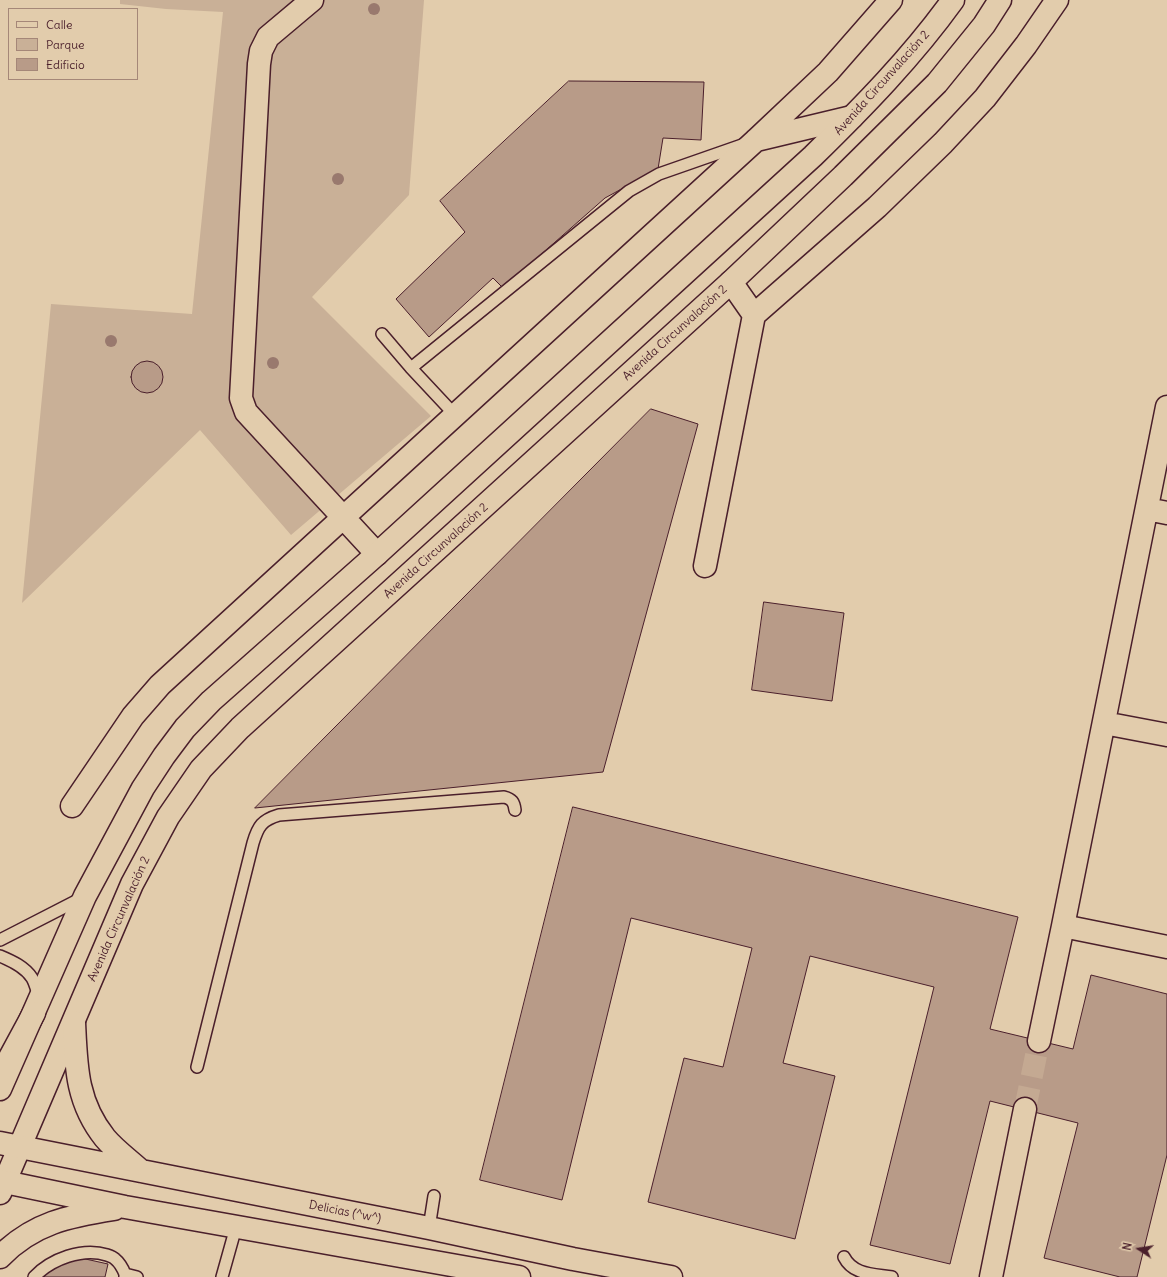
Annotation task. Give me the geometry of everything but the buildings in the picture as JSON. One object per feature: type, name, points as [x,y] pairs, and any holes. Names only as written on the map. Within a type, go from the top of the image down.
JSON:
[{"type":"main road","points":[[312,0],[268,37],[261,51],[258,72],[241,398],[246,412],[377,554]]},
{"type":"main road","points":[[72,806],[133,716],[160,685],[756,140],[828,72],[891,0]]},
{"type":"main road","name":"Avenida Circunvalación 2","points":[[0,1090],[85,896],[143,788],[185,728],[211,701],[377,554],[813,156],[852,118],[894,73],[953,0]]},
{"type":"main road","name":"Avenida Circunvalación 2","points":[[2,1185],[10,1144],[74,1022],[132,884],[168,817],[201,769],[240,728],[731,282],[843,176],[937,83],[984,25],[1000,0]]},
{"type":"main road","points":[[705,566],[754,315],[877,207],[943,143],[985,98],[1026,45],[1057,0]]},
{"type":"main road","points":[[756,140],[852,118]]},
{"type":"main road","points":[[731,282],[754,315]]},
{"type":"main road","points":[[1039,1041],[1104,723],[1157,511],[1167,407]]},
{"type":"main road","points":[[1104,723],[1167,735]]},
{"type":"main road","points":[[1063,926],[1167,947]]},
{"type":"main road","points":[[0,1070],[8,1061],[37,1006]]},
{"type":"main road","points":[[74,1022],[76,1068],[80,1090],[88,1112],[105,1138],[141,1171]]},
{"type":"main road","points":[[990,1277],[1025,1109]]},
{"type":"main road","name":"Delicias (^w^)","points":[[10,1144],[428,1228],[572,1259],[671,1277]]},
{"type":"main road","points":[[2,1185],[236,1228],[519,1277]]},
{"type":"main road","points":[[0,1257],[21,1239],[43,1227],[70,1217],[125,1207]]},
{"type":"lane","points":[[411,368],[629,191],[659,174],[756,140]]},
{"type":"lane","points":[[382,334],[411,368],[455,415]]},
{"type":"lane","points":[[197,1067],[252,843],[256,831],[261,823],[269,818],[279,815],[504,797],[510,798],[514,802],[515,810]]},
{"type":"lane","points":[[0,940],[85,896]]},
{"type":"lane","points":[[0,956],[11,960],[24,969],[32,978],[37,1006]]},
{"type":"lane","points":[[428,1228],[434,1196]]},
{"type":"lane","points":[[222,1277],[236,1228]]},
{"type":"lane","points":[[34,1277],[42,1270],[61,1259],[83,1252],[102,1254],[114,1258],[121,1264],[125,1276],[137,1277]]},
{"type":"lane","points":[[844,1257],[848,1264],[854,1269],[865,1273],[892,1277]]},
{"type":"green space","points":[[120,0],[424,0],[409,195],[312,297],[431,416],[291,535],[200,430],[22,603],[51,304],[192,314],[223,12],[166,9],[120,4]]},
{"type":"tunnel","points":[[1025,1109],[1039,1041]]}]
